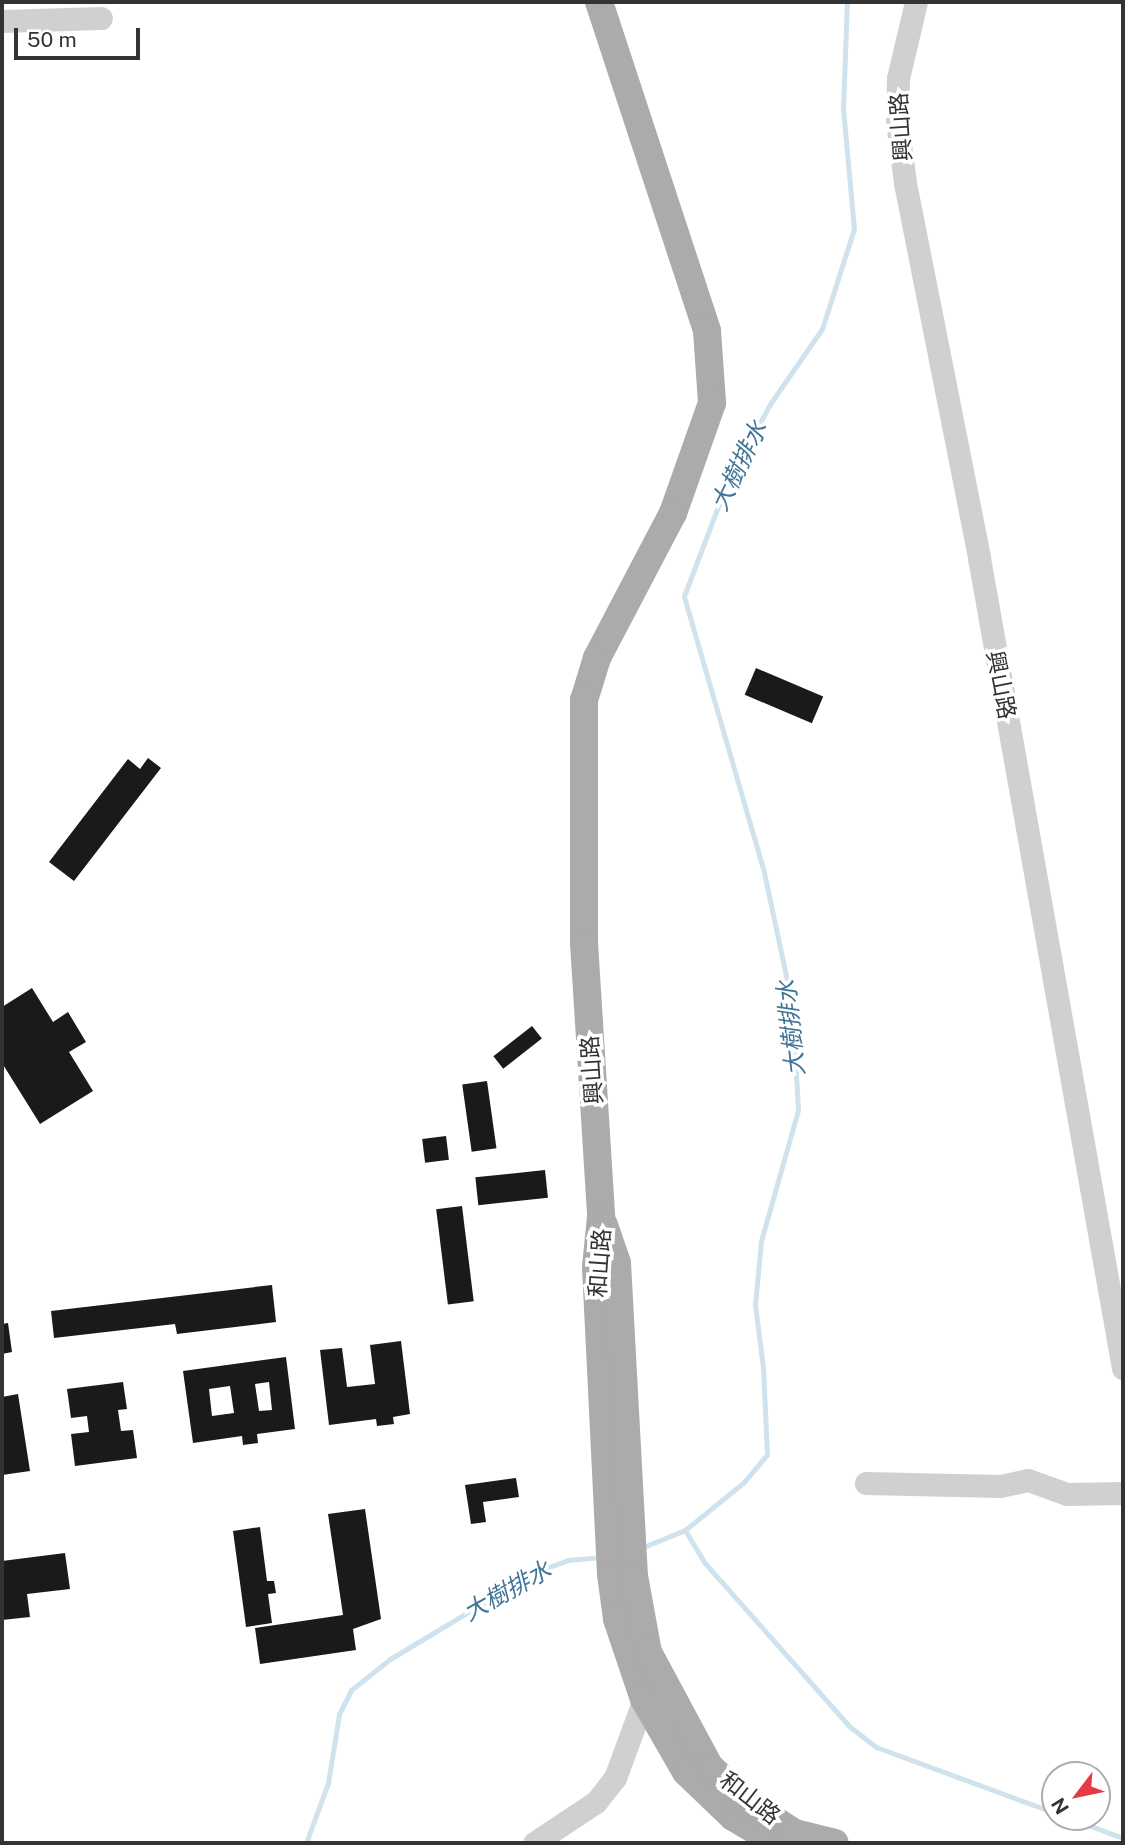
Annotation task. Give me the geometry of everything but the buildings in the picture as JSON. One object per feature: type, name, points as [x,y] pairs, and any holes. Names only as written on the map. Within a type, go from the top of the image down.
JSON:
[{"type":"main road","name":"興山路","points":[[599,2],[707,331],[712,402],[674,513],[597,658],[584,700],[584,943],[601,1217]]},
{"type":"main road","name":"和山路","points":[[601,1217],[617,1263],[619,1527],[623,1575],[648,1653],[654,1695],[686,1772],[733,1817],[777,1843]]},
{"type":"main road","name":"和山路","points":[[654,1695],[709,1766],[748,1803],[795,1833],[835,1843]]},
{"type":"street","name":"興山路","points":[[916,2],[898,78],[897,121],[905,183],[979,558],[1123,1368]]},
{"type":"street","points":[[2,21],[101,18]]},
{"type":"street","points":[[866,1483],[1000,1486],[1028,1480],[1068,1494],[1123,1493]]},
{"type":"street","points":[[534,1843],[561,1835],[596,1802],[615,1777],[654,1695]]},
{"type":"waterway","name":"大樹排水","points":[[641,1548],[685,1530],[744,1482],[767,1455],[763,1368],[755,1305],[761,1241],[798,1110],[792,1004],[764,872],[684,596],[727,483],[770,404],[822,329],[854,229],[843,109],[847,2]]},
{"type":"waterway","points":[[685,1530],[704,1562],[849,1726],[876,1747],[1041,1808]]},
{"type":"waterway","name":"大樹排水","points":[[306,1843],[328,1783],[339,1714],[351,1690],[390,1659],[535,1572],[568,1560],[601,1557]]},
{"type":"waterway","points":[[1104,1831],[1123,1838]]}]
